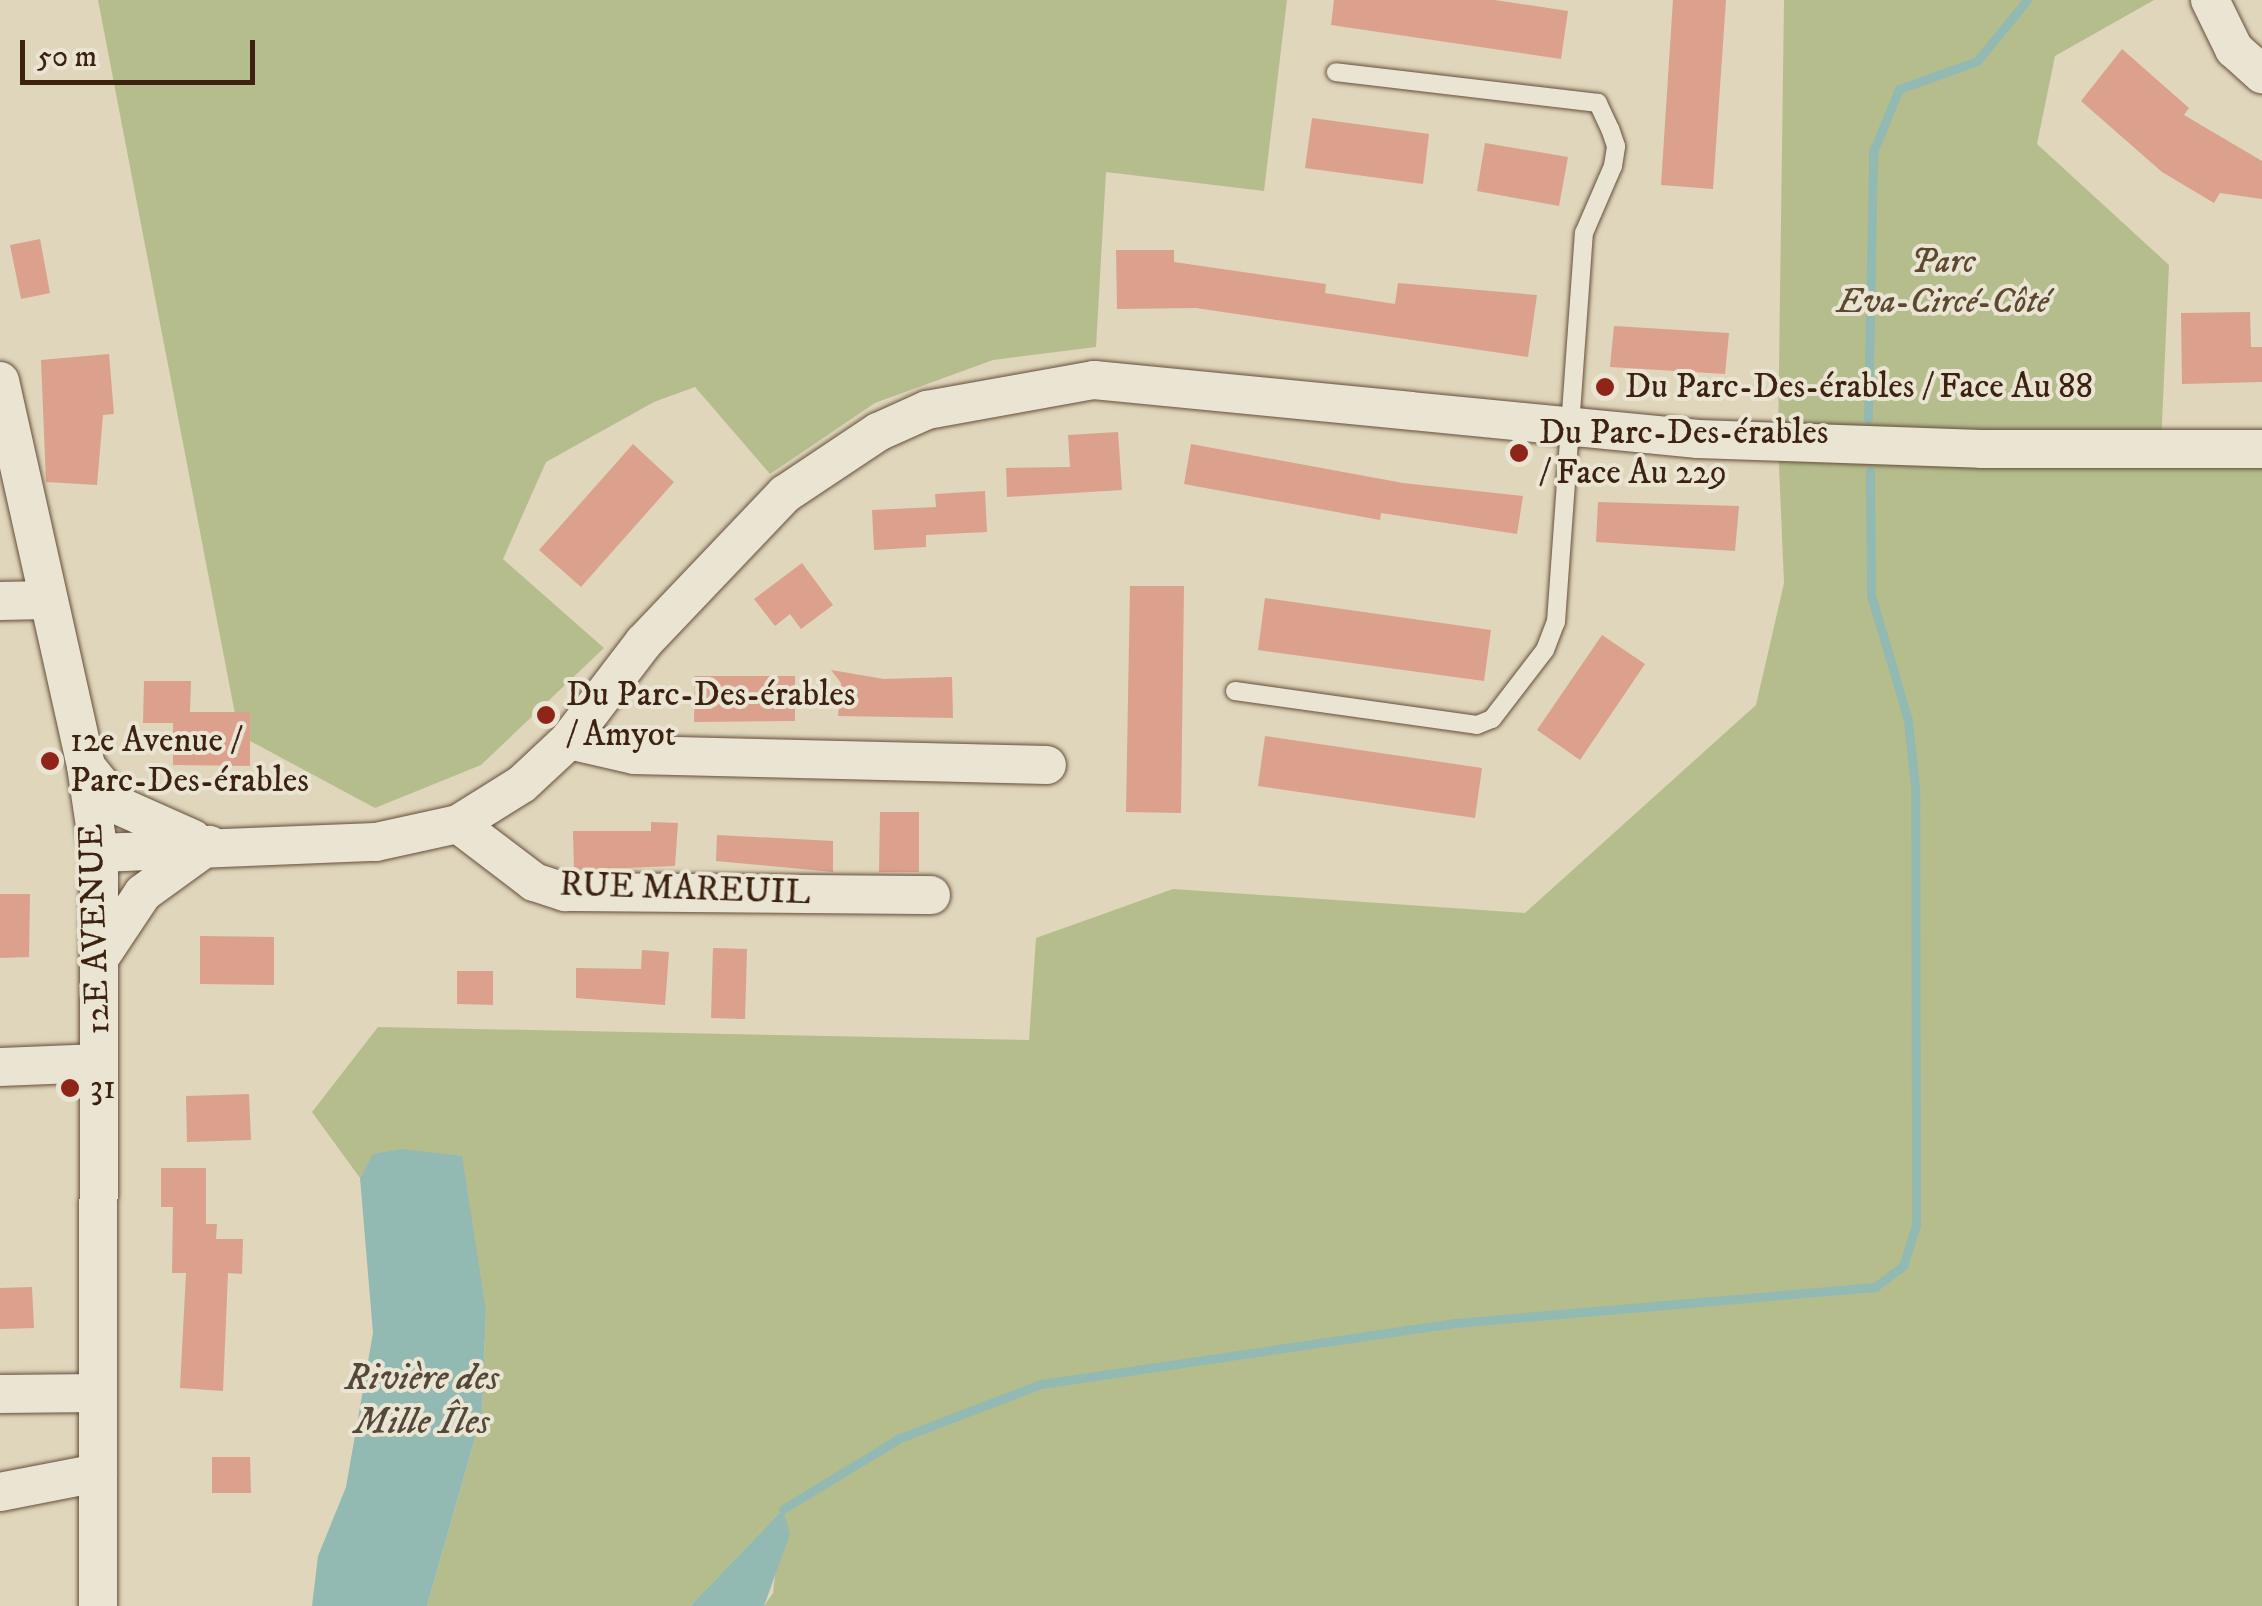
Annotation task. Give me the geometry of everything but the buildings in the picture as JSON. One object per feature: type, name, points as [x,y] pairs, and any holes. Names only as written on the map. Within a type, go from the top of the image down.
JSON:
[{"type":"street","points":[[2210,0],[2234,49],[2262,74]]},
{"type":"street","points":[[98,852],[209,845],[376,842],[458,824],[522,784],[570,740],[644,642],[786,494],[878,432],[927,410],[1094,380],[1698,439],[1963,449],[2262,448]]},
{"type":"street","name":"12E AVENUE","points":[[0,381],[86,766],[98,852],[98,1606]]},
{"type":"street","points":[[0,600],[48,600]]},
{"type":"street","points":[[570,740],[634,755],[1046,765]]},
{"type":"street","points":[[86,766],[117,806],[209,845]]},
{"type":"street","name":"RUE MAREUIL","points":[[458,824],[534,882],[565,892],[931,895]]},
{"type":"street","points":[[99,959],[143,893],[209,845]]},
{"type":"street","points":[[0,1066],[99,1063]]},
{"type":"street","points":[[0,1394],[98,1393]]},
{"type":"street","points":[[0,1492],[98,1474]]},
{"type":"lane","points":[[1235,692],[1477,725],[1492,719],[1545,650],[1556,622],[1574,426],[1584,233],[1616,146],[1598,103],[1336,72]]},
{"type":"green space","points":[[98,0],[1287,0],[1264,191],[1106,172],[1096,347],[993,360],[875,403],[770,474],[695,387],[654,402],[546,462],[503,559],[604,648],[481,765],[375,808],[239,735]]},
{"type":"green space","name":"Parc Eva-Circé-Côté","points":[[1784,0],[2154,0],[2055,56],[2037,144],[2169,265],[2161,446],[2262,447],[2262,1606],[764,1606],[773,1593],[783,1509],[690,1606],[427,1606],[482,1414],[486,1311],[374,1154],[360,1178],[312,1112],[378,1027],[1029,1040],[1036,938],[1173,889],[1525,913],[1756,705],[1784,583],[1778,442]]},
{"type":"water","name":"Rivière des Mille Îles","points":[[402,1149],[462,1156],[486,1311],[482,1414],[427,1606],[312,1606],[318,1556],[346,1487],[373,1333],[360,1178],[373,1154]]},
{"type":"water","points":[[783,1509],[790,1534],[764,1606],[690,1606]]},
{"type":"waterway","points":[[1868,419],[1873,152],[1899,89],[1977,61],[2027,0]]},
{"type":"waterway","points":[[783,1509],[900,1438],[1041,1384],[1455,1323],[1875,1287],[1903,1266],[1916,1225],[1915,787],[1908,720],[1871,595],[1870,471]]},
{"type":"place","name":"Du Parc-Des-érables / Face Au 88","points":[[1605,387]]},
{"type":"place","name":"Du Parc-Des-érables / Face Au 229","points":[[1519,453]]},
{"type":"place","name":"Du Parc-Des-érables / Amyot","points":[[546,715]]},
{"type":"place","name":"12e Avenue / Parc-Des-érables","points":[[50,761]]},
{"type":"place","name":"31","points":[[70,1088]]}]
